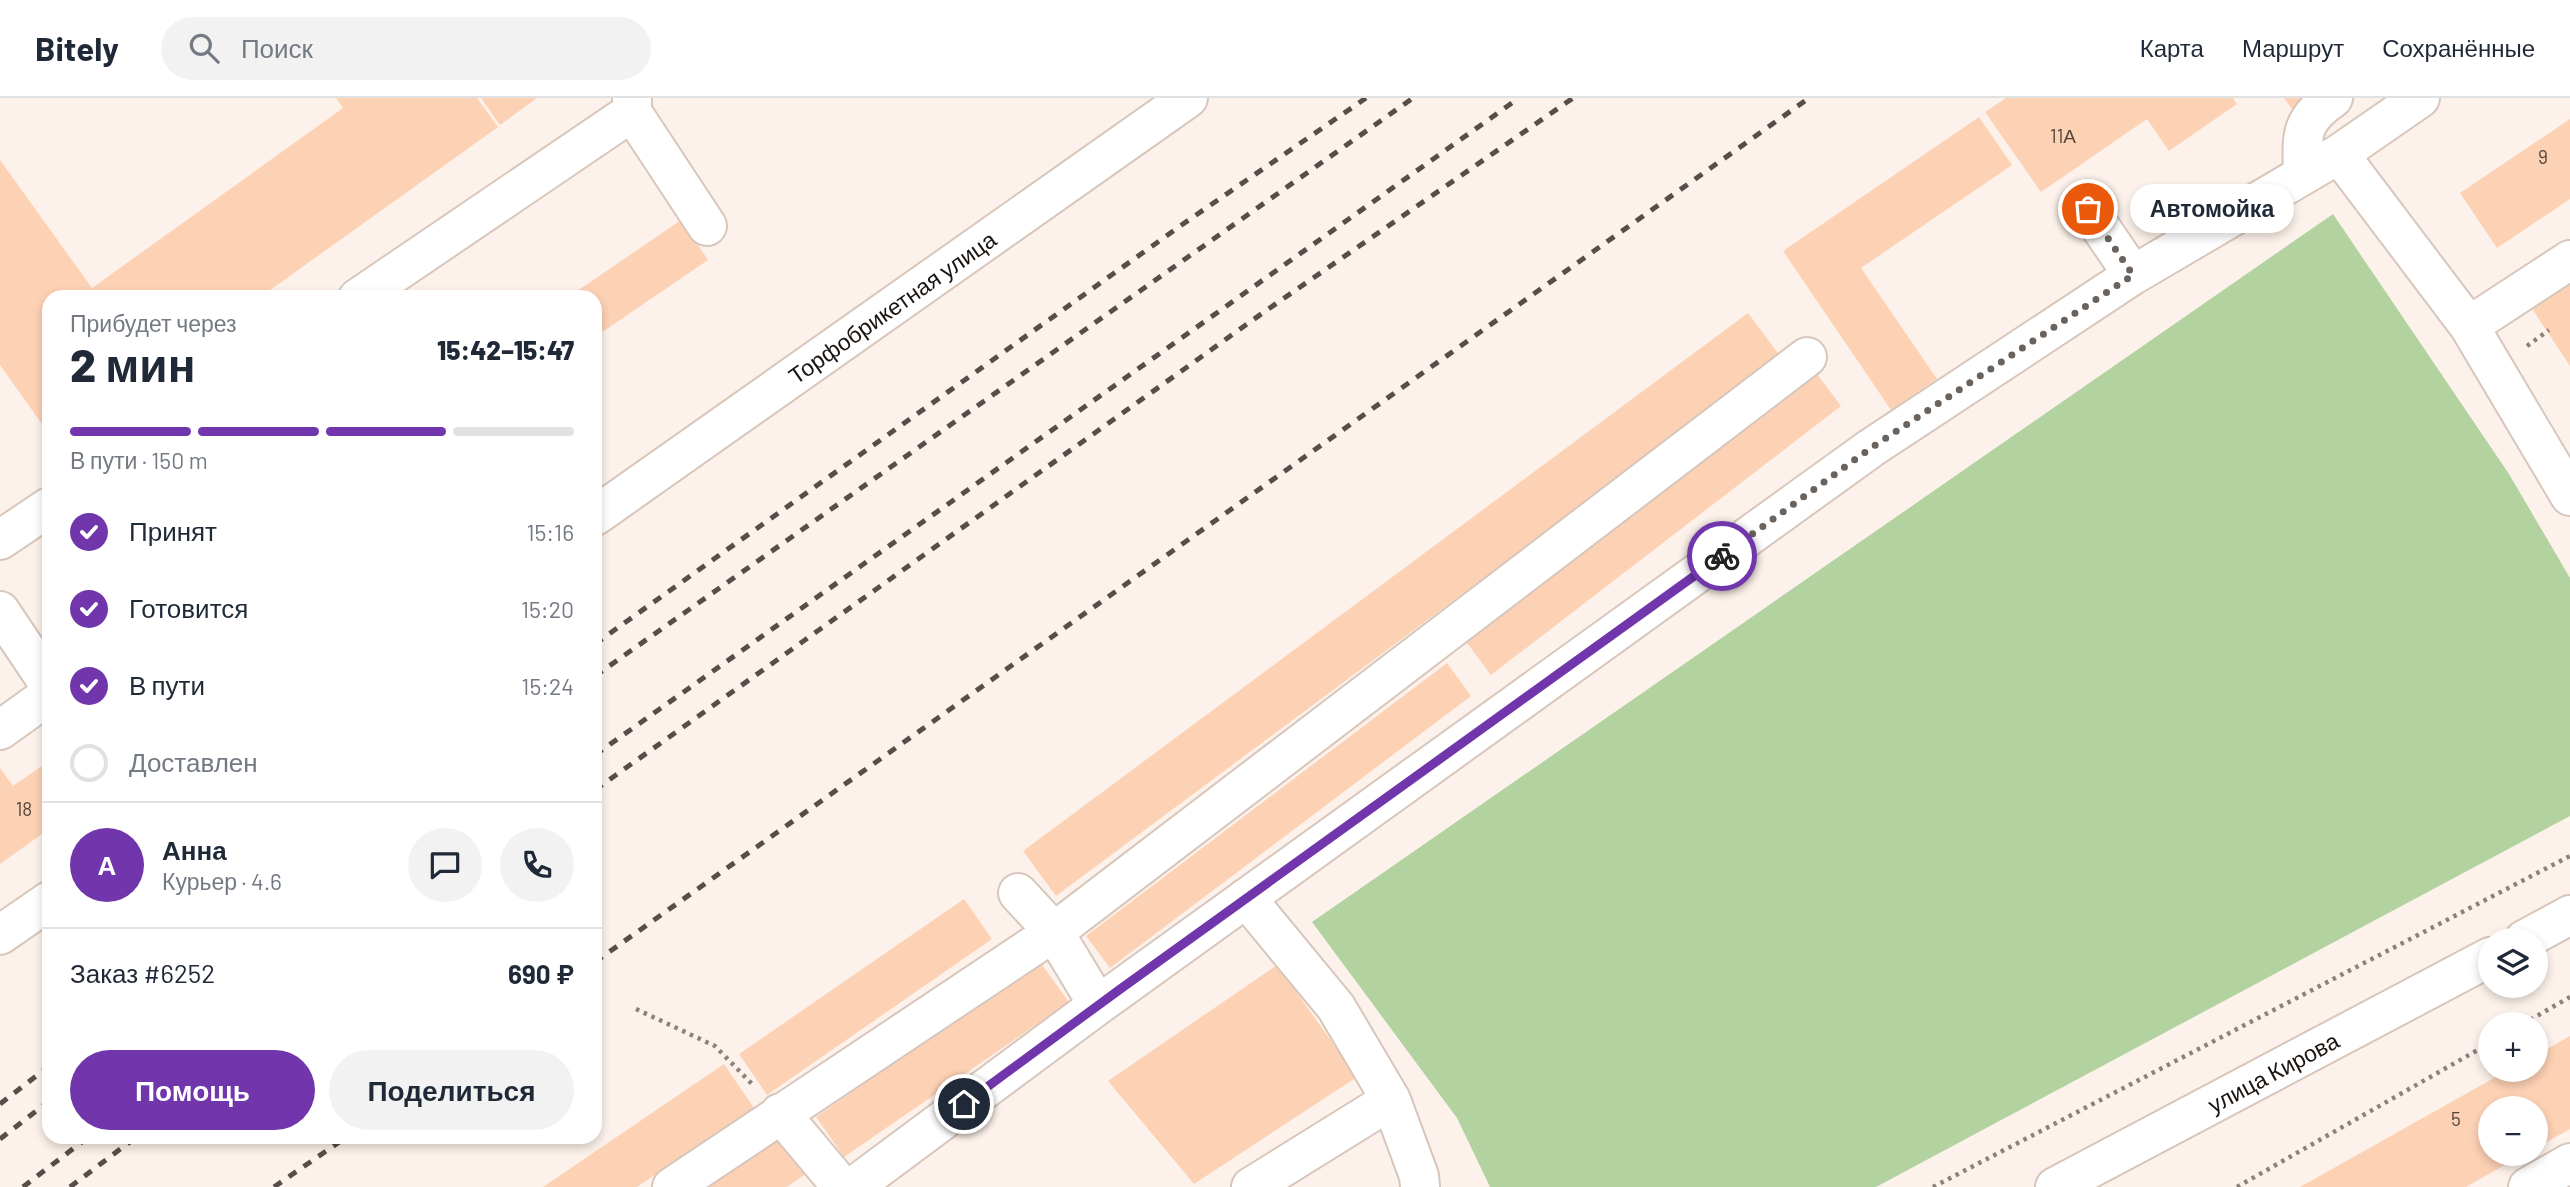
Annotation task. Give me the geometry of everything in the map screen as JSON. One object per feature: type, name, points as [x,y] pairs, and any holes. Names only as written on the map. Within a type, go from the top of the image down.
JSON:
[{"type":"street","name":"Торфобрикетная улица","points":[[602,511],[1188,98]]},
{"type":"street","points":[[2303,176],[2305,124],[2319,108],[2333,98]]},
{"type":"street","points":[[853,1187],[1245,898],[1871,448],[2133,275],[2303,176],[2420,98]]},
{"type":"street","points":[[369,290],[632,105],[707,226]]},
{"type":"street","points":[[2339,153],[2469,326],[2570,496]]},
{"type":"street","points":[[2088,209],[2133,275]]},
{"type":"street","points":[[2469,326],[2570,260]]},
{"type":"street","points":[[672,1187],[1054,932],[1807,357]]},
{"type":"street","points":[[0,540],[42,512]]},
{"type":"street","points":[[0,611],[42,674]]},
{"type":"street","points":[[0,730],[42,700]]},
{"type":"street","points":[[1018,893],[1054,932],[1098,1005]]},
{"type":"street","points":[[1245,898],[1336,1007],[1391,1100],[1419,1177],[1420,1187]]},
{"type":"street","points":[[0,935],[42,906]]},
{"type":"street","points":[[2546,928],[2570,915]]},
{"type":"street","name":"улица Кирова","points":[[2055,1187],[2478,963]]},
{"type":"street","points":[[1251,1187],[1391,1100]]},
{"type":"street","points":[[780,1114],[842,1187]]},
{"type":"street","points":[[2528,1187],[2570,1163]]},
{"type":"path","points":[[1933,1187],[2570,856]]},
{"type":"path","points":[[2544,1012],[2570,997]]},
{"type":"path","points":[[636,1009],[715,1046],[780,1114]]},
{"type":"path","points":[[2236,1187],[2478,1050]]},
{"type":"green space","points":[[2333,214],[2509,474],[2570,578],[2570,816],[1876,1187],[1490,1187],[1457,1118],[1312,922]]},
{"type":"building","points":[[336,98],[477,98],[498,127],[270,290],[42,290],[42,424],[0,365],[0,160],[92,288],[343,108]]},
{"type":"building","points":[[481,98],[537,98],[500,125]]},
{"type":"building","points":[[2006,98],[2233,98],[2237,104],[2169,151],[2147,119],[2041,192],[1985,112]]},
{"type":"building","points":[[2284,98],[2308,98],[2292,109]]},
{"type":"building","points":[[1979,117],[2012,165],[1861,268],[1937,379],[1891,410],[1783,251]]},
{"type":"building","points":[[2570,119],[2570,199],[2497,248],[2460,193]]},
{"type":"building","points":[[681,220],[708,260],[602,332],[602,290],[579,290]]},
{"type":"building","points":[[2570,274],[2570,366],[2527,301]]},
{"type":"building","points":[[1748,313],[1781,357],[1056,896],[1023,851]]},
{"type":"building","points":[[1814,370],[1841,406],[1491,675],[1464,639]]},
{"type":"building","points":[[1447,663],[1471,696],[1110,968],[1086,936]]},
{"type":"building","points":[[42,766],[42,834],[0,864],[0,768],[13,786]]},
{"type":"building","points":[[964,899],[992,939],[767,1095],[739,1054]]},
{"type":"building","points":[[1040,962],[1069,1002],[844,1157],[816,1117]]},
{"type":"building","points":[[1277,965],[1357,1077],[1194,1184],[1108,1081]]},
{"type":"building","points":[[2570,1036],[2570,1129],[2548,1141],[2548,1096],[2478,1096],[2478,1166],[2503,1166],[2466,1187],[2300,1187],[2487,1082],[2548,1082],[2548,1048]]},
{"type":"building","points":[[724,1064],[754,1108],[637,1187],[543,1187]]},
{"type":"building","points":[[780,1128],[810,1171],[787,1187],[696,1187]]},
{"type":"railway","points":[[602,639],[1183,224],[1366,98]]},
{"type":"railway","points":[[602,671],[1413,98]]},
{"type":"railway","points":[[602,750],[1519,98]]},
{"type":"railway","points":[[602,785],[1264,312],[1573,98]]},
{"type":"railway","points":[[602,957],[1809,98]]},
{"type":"railway","points":[[0,1104],[42,1071]]},
{"type":"railway","points":[[0,1139],[42,1106]]},
{"type":"railway","points":[[23,1187],[79,1144]]},
{"type":"railway","points":[[70,1187],[127,1144]]},
{"type":"railway","points":[[274,1187],[336,1144]]},
{"type":"way so far","points":[[1722,556],[1871,448],[2133,275],[2088,209]]},
{"type":"place","name":"Автомойка","points":[[2088,209]]},
{"type":"route","points":[[964,1104],[1722,556]]}]
